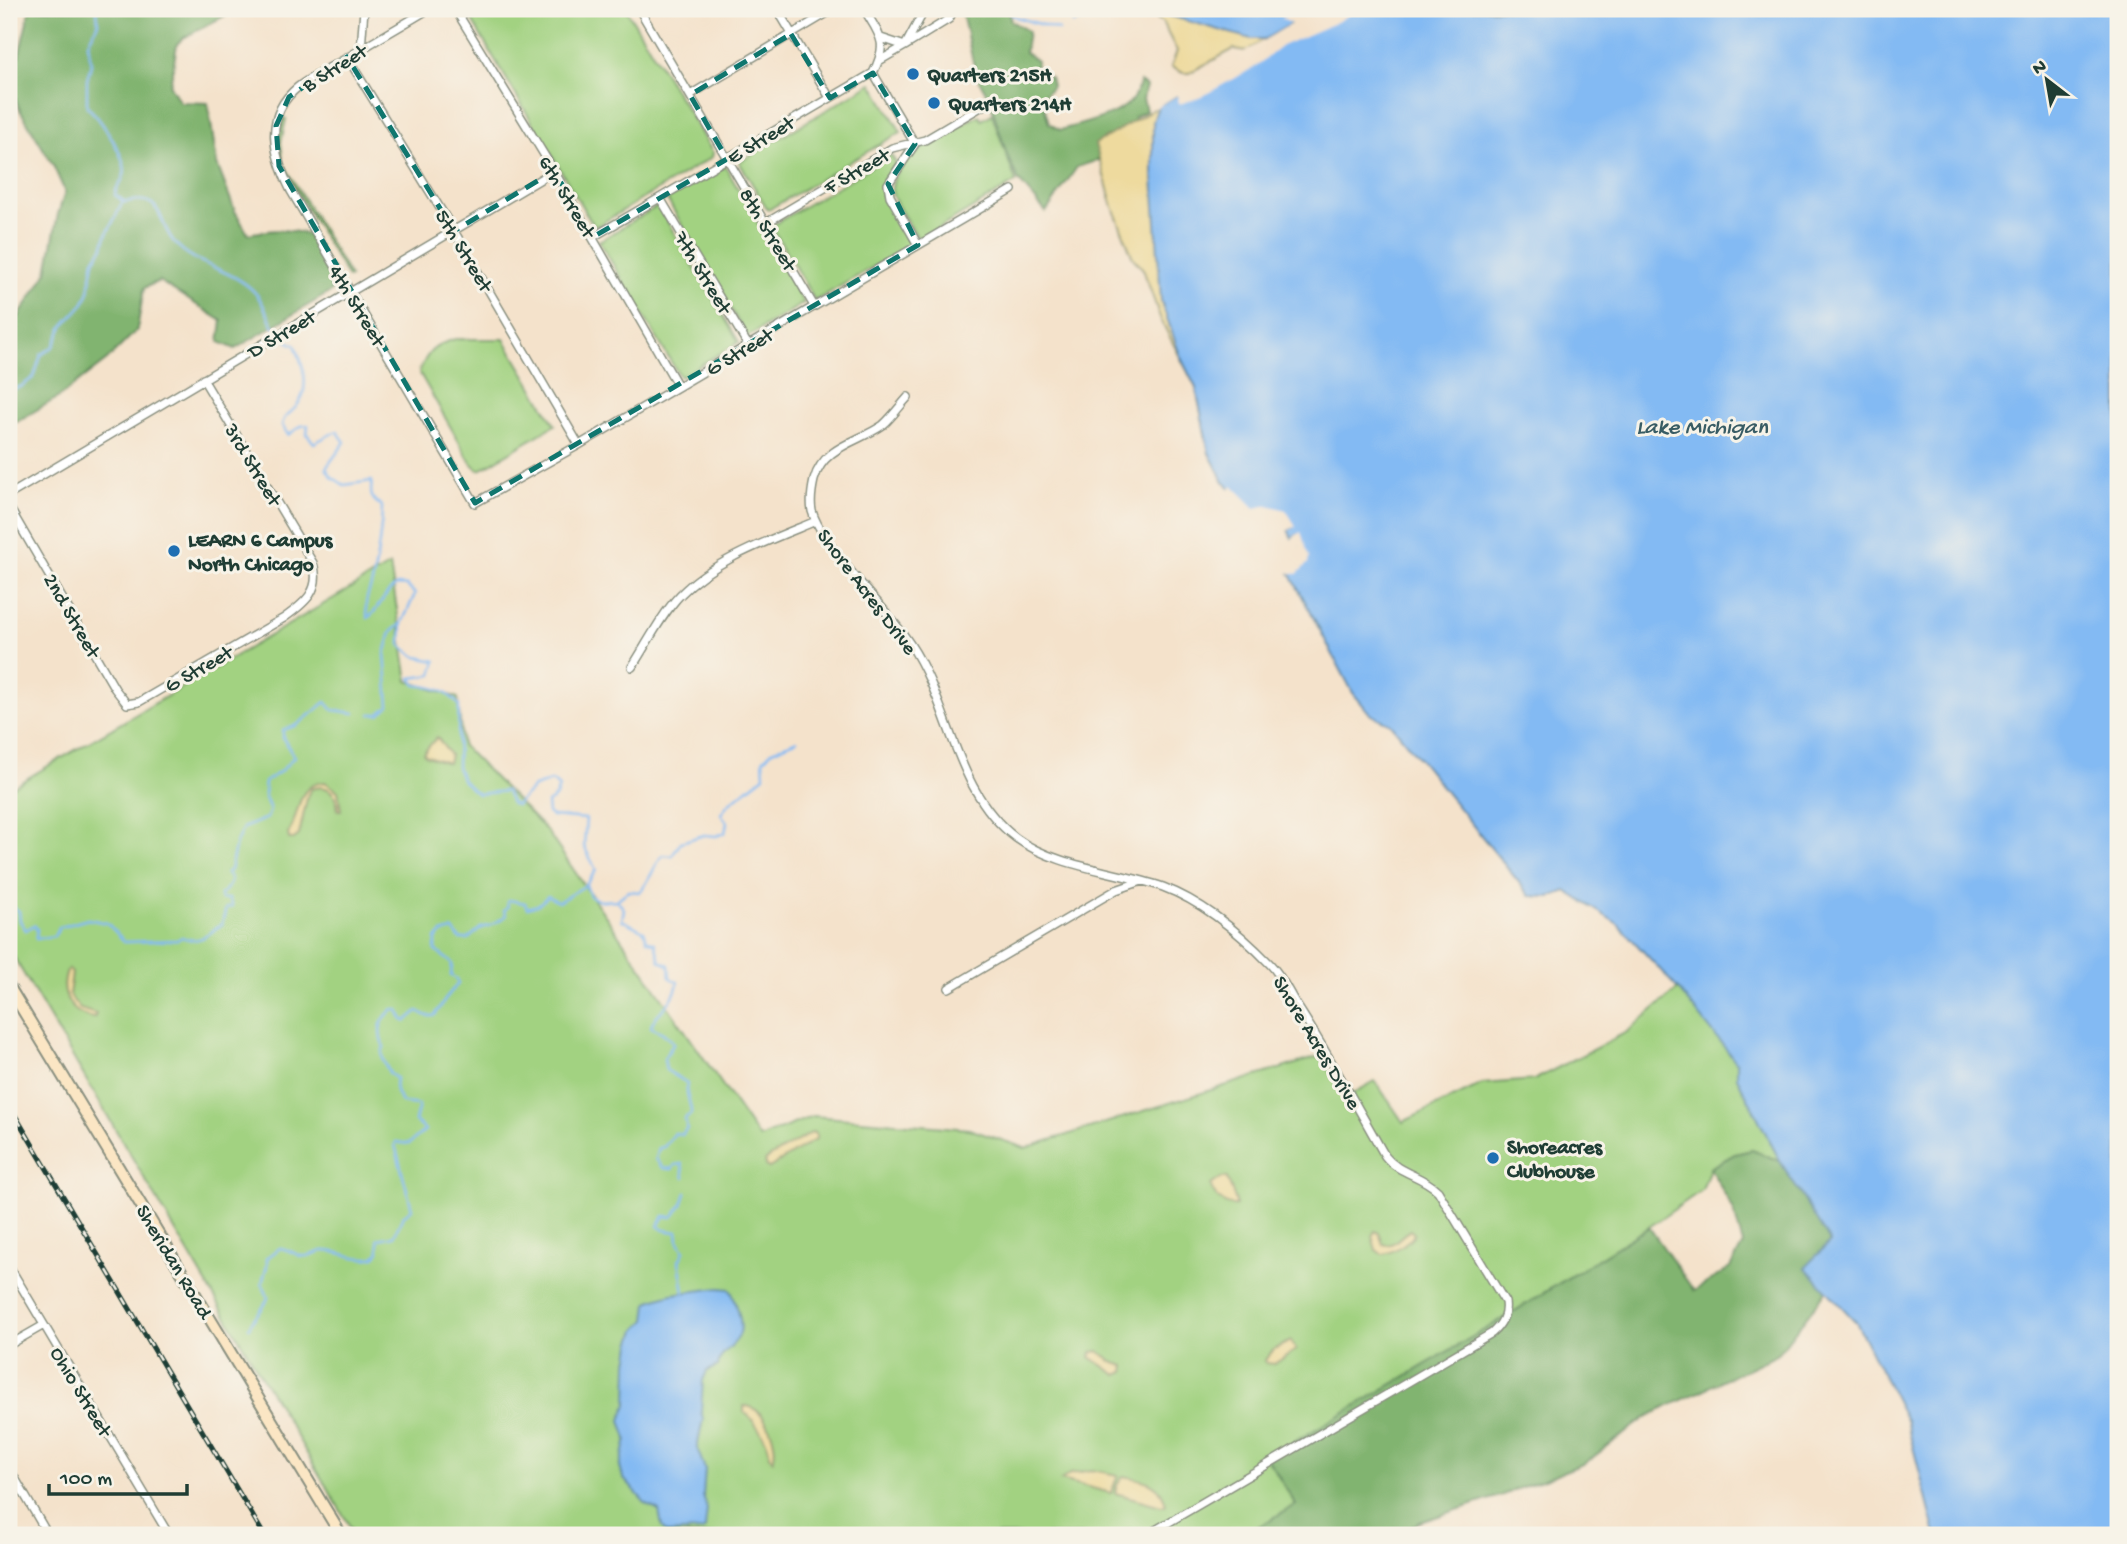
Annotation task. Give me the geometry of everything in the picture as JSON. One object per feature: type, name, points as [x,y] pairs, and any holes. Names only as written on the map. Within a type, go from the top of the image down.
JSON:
[{"type":"main road","name":"Sheridan Road","points":[[9,987],[341,1535]]},
{"type":"street","points":[[361,50],[364,9]]},
{"type":"street","name":"B Street","points":[[281,110],[297,88],[429,9]]},
{"type":"street","name":"6th Street","points":[[455,9],[554,171],[678,386]]},
{"type":"street","name":"8th Street","points":[[639,9],[814,306]]},
{"type":"street","points":[[777,9],[830,98]]},
{"type":"street","points":[[690,95],[834,9]]},
{"type":"street","points":[[864,9],[881,38],[883,47],[873,73],[915,144],[888,184],[890,196],[918,245]]},
{"type":"street","points":[[905,46],[925,9]]},
{"type":"street","points":[[879,61],[949,19],[954,9]]},
{"type":"street","points":[[881,38],[905,46]]},
{"type":"street","name":"5th Street","points":[[347,57],[454,231],[579,444]]},
{"type":"street","name":"E Street","points":[[593,237],[873,73]]},
{"type":"street","name":"F Street","points":[[766,223],[892,148],[925,140],[986,104]]},
{"type":"street","name":"4th Street","points":[[281,110],[274,140],[279,166],[291,191],[469,493]]},
{"type":"street","name":"D Street","points":[[9,495],[554,171]]},
{"type":"street","name":"G Street","points":[[469,493],[475,503],[1012,190]]},
{"type":"street","name":"7th Street","points":[[660,198],[748,345]]},
{"type":"street","name":"3rd Street","points":[[203,379],[313,562],[316,574],[312,592],[301,606],[284,618]]},
{"type":"street","name":"Shore Acres Drive","points":[[908,397],[886,423],[847,443],[823,462],[815,476],[812,511],[837,555],[920,658],[967,773],[992,813],[1017,838],[1042,852],[1142,881],[1192,900],[1233,930],[1271,965],[1320,1042],[1385,1156],[1393,1166],[1428,1181],[1438,1191],[1501,1292],[1506,1309],[1500,1326],[1492,1333],[1147,1535]]},
{"type":"street","name":"2nd Street","points":[[9,507],[115,689]]},
{"type":"street","points":[[632,667],[678,598],[693,583],[737,557],[816,521]]},
{"type":"street","name":"G Street","points":[[115,689],[127,704],[139,702],[284,618]]},
{"type":"street","points":[[948,988],[1116,890],[1142,881]]},
{"type":"street","name":"Ohio Street","points":[[9,1266],[169,1535]]},
{"type":"street","points":[[9,1345],[44,1325]]},
{"type":"street","points":[[9,1468],[48,1535]]},
{"type":"highlighted area","points":[[791,34],[830,98],[873,73],[915,144],[888,184],[918,245],[475,503],[279,166],[276,126],[289,97],[347,57],[454,231],[554,171],[593,237],[727,159],[690,95]]},
{"type":"green space","points":[[30,9],[237,9],[183,38],[177,44],[170,86],[180,102],[208,103],[217,164],[235,211],[248,234],[277,230],[307,234],[329,269],[332,291],[235,349],[219,342],[222,321],[159,281],[144,288],[137,330],[107,360],[59,397],[9,426],[9,332],[47,272],[65,192],[11,89]]},
{"type":"green space","points":[[465,9],[626,9],[713,153],[712,157],[597,226],[593,225]]},
{"type":"green space","points":[[961,9],[1008,9],[1011,21],[1028,31],[1025,52],[1037,61],[1036,73],[1050,77],[1052,86],[1042,99],[1049,123],[1060,130],[1120,109],[1133,98],[1140,82],[1146,86],[1143,99],[1146,111],[1134,117],[1147,144],[1077,167],[1046,212],[1018,180],[1007,155],[989,98],[976,75]]},
{"type":"green space","points":[[872,83],[901,132],[768,210],[739,162]]},
{"type":"green space","points":[[992,114],[1016,182],[919,240],[893,197],[894,180],[901,168],[925,146],[979,115],[982,120]]},
{"type":"green space","points":[[283,118],[286,119],[281,142],[283,163],[350,277],[348,278],[282,167],[278,139]]},
{"type":"green space","points":[[891,155],[896,163],[884,179],[883,195],[912,244],[815,301],[771,226]]},
{"type":"green space","points":[[725,166],[804,303],[747,337],[667,199]]},
{"type":"green space","points":[[658,206],[739,342],[680,377],[599,241]]},
{"type":"green space","points":[[455,339],[504,339],[555,425],[478,470],[471,463],[419,372],[432,350]]},
{"type":"green space","points":[[390,565],[408,681],[458,698],[462,745],[546,830],[759,1138],[813,1116],[969,1129],[1025,1148],[1321,1056],[1345,1098],[1375,1081],[1403,1122],[1482,1084],[1534,1080],[1627,1032],[1678,989],[1738,1063],[1737,1077],[1780,1161],[1752,1150],[1735,1154],[1710,1168],[1702,1190],[1649,1227],[1491,1326],[1267,1458],[1296,1505],[1244,1535],[355,1535],[9,949],[9,789]]},
{"type":"green space","points":[[1752,1150],[1780,1161],[1830,1242],[1806,1267],[1827,1290],[1777,1355],[1648,1416],[1585,1463],[1500,1496],[1420,1522],[1397,1535],[1244,1535],[1296,1505],[1267,1458],[1491,1326],[1649,1227],[1694,1291],[1730,1268],[1743,1244],[1733,1209],[1710,1168],[1735,1154]]},
{"type":"sand","points":[[1133,9],[1297,9],[1291,24],[1246,51],[1234,49],[1189,73],[1183,73],[1171,67],[1177,51],[1162,22],[1152,15]]},
{"type":"sand","points":[[1178,95],[1224,482],[1209,453],[1196,388],[1161,320],[1143,269],[1133,258],[1113,207],[1095,144]]},
{"type":"sand","points":[[437,737],[450,755],[448,763],[423,753]]},
{"type":"sand","points":[[325,782],[338,791],[341,810],[338,810],[331,791],[323,788],[311,789],[299,835],[289,839],[288,834],[304,794],[315,784]]},
{"type":"sand","points":[[68,969],[72,973],[69,995],[80,1009],[96,1014],[94,1018],[78,1012],[68,1001],[64,986]]},
{"type":"sand","points":[[813,1132],[816,1139],[769,1168],[765,1166],[765,1161],[770,1157]]},
{"type":"sand","points":[[1221,1178],[1227,1178],[1236,1205],[1224,1202],[1214,1193],[1211,1185]]},
{"type":"sand","points":[[1411,1230],[1414,1234],[1395,1250],[1382,1254],[1376,1250],[1372,1236],[1375,1231],[1379,1233],[1383,1244],[1387,1245]]},
{"type":"sand","points":[[1291,1341],[1296,1350],[1274,1364],[1266,1363],[1265,1360],[1274,1349]]},
{"type":"sand","points":[[1099,1351],[1112,1362],[1125,1366],[1124,1372],[1117,1375],[1090,1357],[1092,1352]]},
{"type":"sand","points":[[744,1406],[758,1412],[769,1426],[774,1444],[773,1460],[763,1436],[744,1412]]},
{"type":"sand","points":[[1092,1470],[1118,1475],[1111,1493],[1061,1480],[1070,1474]]},
{"type":"sand","points":[[1123,1476],[1155,1486],[1164,1497],[1166,1505],[1161,1506],[1115,1493]]},
{"type":"water","points":[[1145,9],[1317,9],[1265,39],[1251,39]]},
{"type":"water","name":"Lake Michigan","points":[[1328,9],[2118,9],[2118,1535],[1936,1535],[1906,1420],[1856,1322],[1805,1267],[1830,1242],[1780,1161],[1737,1077],[1737,1063],[1678,989],[1618,924],[1566,891],[1550,897],[1530,896],[1391,724],[1371,715],[1353,693],[1290,573],[1306,563],[1297,535],[1292,538],[1288,530],[1292,528],[1279,511],[1254,509],[1224,482],[1209,453],[1196,388],[1181,358],[1161,301],[1153,176],[1153,122],[1158,106]]},
{"type":"water","points":[[729,1289],[732,1293],[741,1329],[738,1338],[722,1356],[718,1366],[707,1371],[703,1380],[703,1419],[698,1451],[705,1469],[705,1529],[666,1533],[659,1511],[646,1504],[623,1478],[620,1467],[627,1439],[621,1420],[627,1404],[631,1344],[636,1330],[646,1320],[648,1304],[652,1300],[672,1294]]},
{"type":"pier","points":[[1297,9],[1358,9],[1337,22],[1282,46],[1255,67],[1199,98],[1179,104],[1177,95],[1154,109],[1154,106],[1291,24],[1281,18]]},
{"type":"pier","points":[[1232,485],[1255,508],[1268,505],[1286,510],[1296,526],[1285,532],[1287,526],[1277,515],[1252,512],[1229,491]]},
{"type":"pier","points":[[1301,532],[1309,557],[1308,563],[1297,574],[1290,573],[1287,571],[1303,561],[1299,545],[1292,538]]},
{"type":"waterway","points":[[97,9],[98,23],[88,43],[91,64],[87,80],[87,107],[105,129],[122,159],[124,175],[115,195],[125,202],[138,200],[154,205],[169,235],[184,251],[238,279],[257,295],[276,330],[295,345],[303,369],[303,393],[282,425],[288,435],[301,426],[308,425],[307,434],[314,443],[337,431],[345,442],[326,468],[332,477],[344,485],[372,481],[372,496],[382,506],[377,557],[366,600],[368,618],[397,585],[407,586],[415,594],[402,623],[391,632],[385,654],[389,706],[379,714],[370,714]]},
{"type":"waterway","points":[[1011,9],[1016,17],[1059,30]]},
{"type":"waterway","points":[[1073,23],[1090,17],[1092,9]]},
{"type":"waterway","points":[[9,391],[34,377],[41,355],[54,346],[63,326],[84,303],[89,291],[94,260],[103,247],[123,201]]},
{"type":"waterway","points":[[249,1327],[268,1297],[262,1283],[267,1258],[280,1248],[301,1256],[323,1251],[362,1258],[375,1257],[379,1251],[378,1239],[394,1236],[403,1216],[412,1209],[395,1145],[396,1142],[409,1144],[425,1130],[415,1121],[419,1105],[403,1103],[397,1094],[396,1078],[390,1074],[383,1058],[384,1047],[380,1031],[382,1022],[393,1009],[398,1010],[406,1021],[418,1011],[434,1016],[458,984],[457,979],[451,976],[452,963],[435,950],[436,939],[442,933],[453,930],[460,939],[468,939],[481,928],[506,916],[504,910],[508,907],[509,900],[525,903],[527,908],[538,905],[548,896],[558,902],[586,885],[596,870],[584,846],[586,819],[552,816],[548,813],[547,804],[556,796],[559,787],[552,781],[534,787],[516,805],[511,803],[506,791],[478,794],[463,781],[457,767],[459,705],[435,688],[416,685],[411,678],[432,675],[436,661],[417,657],[401,646],[402,623]]},
{"type":"waterway","points":[[9,905],[19,911],[20,921],[26,930],[34,925],[37,929],[36,939],[54,936],[60,927],[88,919],[107,923],[125,942],[177,940],[182,937],[193,940],[203,937],[222,924],[226,908],[232,907],[229,899],[221,899],[220,895],[231,879],[226,873],[230,870],[236,843],[243,828],[267,818],[270,810],[264,795],[265,782],[281,771],[294,757],[283,738],[283,730],[297,725],[326,702],[333,710],[355,713]]},
{"type":"waterway","points":[[618,899],[628,891],[640,892],[663,855],[672,856],[681,842],[704,835],[716,836],[725,833],[727,822],[721,814],[728,804],[764,776],[763,760],[772,751],[797,740]]},
{"type":"waterway","points":[[586,885],[590,896],[600,901],[617,900],[624,909],[622,920],[644,931],[647,940],[655,943],[660,961],[669,965],[670,978],[678,982],[673,997],[656,1016],[651,1027],[674,1043],[664,1058],[666,1070],[687,1083],[691,1110],[691,1114],[685,1118],[687,1128],[682,1135],[675,1133],[664,1147],[659,1148],[656,1159],[663,1168],[672,1169],[675,1165],[682,1164],[684,1178]]},
{"type":"waterway","points":[[684,1292],[679,1261],[684,1251],[677,1232],[658,1226],[664,1216],[672,1217],[682,1205],[686,1193]]},
{"type":"railway","points":[[9,1105],[264,1535]]},
{"type":"place","name":"Quarters 215H","points":[[913,74]]},
{"type":"place","name":"Quarters 214H","points":[[934,103]]},
{"type":"place","name":"LEARN 6 Campus North Chicago","points":[[174,551]]},
{"type":"place","name":"Shoreacres Clubhouse","points":[[1493,1158]]}]
